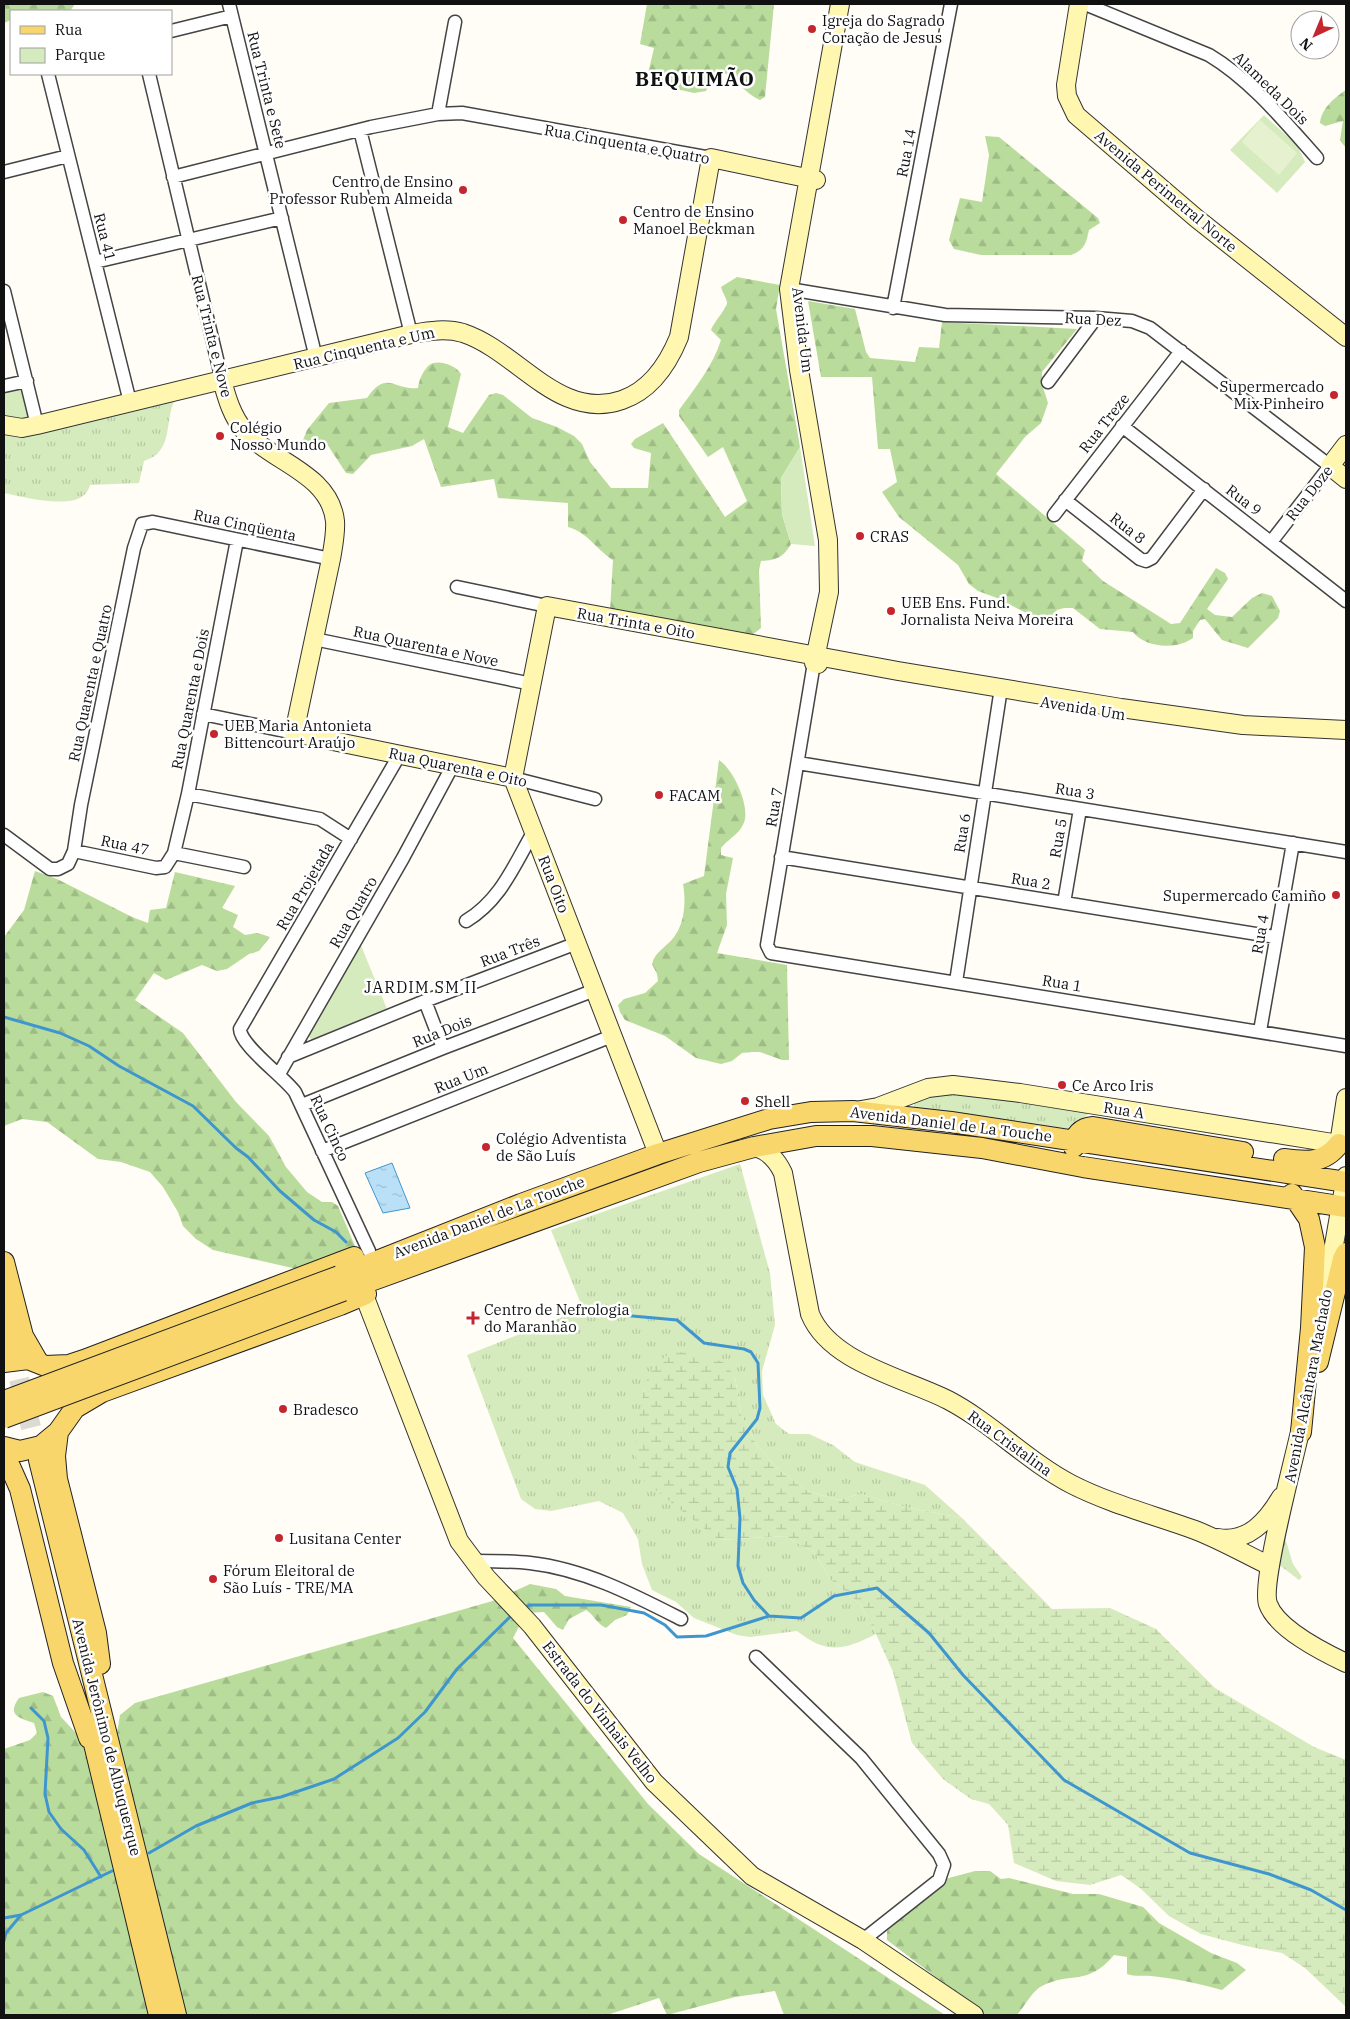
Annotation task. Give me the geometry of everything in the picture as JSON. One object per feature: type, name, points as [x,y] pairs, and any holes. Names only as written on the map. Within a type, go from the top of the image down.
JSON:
[{"type":"main road","name":"Avenida Daniel de La Touche","points":[[4,1418],[341,1284],[521,1204],[658,1154],[769,1118],[811,1112],[853,1111],[951,1122],[1346,1180]]},
{"type":"main road","points":[[1083,1167],[1075,1152],[1074,1140],[1083,1129],[1093,1127],[1301,1162],[1346,1180]]},
{"type":"main road","name":"Avenida Daniel de La Touche","points":[[4,1401],[341,1284],[465,1248],[699,1162],[754,1147],[816,1136],[872,1136],[982,1148],[1083,1167],[1344,1207]]},
{"type":"main road","points":[[1301,1162],[1321,1159],[1339,1144]]},
{"type":"main road","points":[[1262,1168],[1297,1200],[1309,1219],[1315,1254],[1311,1328],[1300,1432]]},
{"type":"main road","points":[[4,1317],[8,1356],[41,1364],[62,1366],[84,1360],[369,1251],[521,1204]]},
{"type":"main road","points":[[4,1447],[20,1451],[31,1449],[50,1440],[75,1408],[102,1392],[364,1295],[465,1248]]},
{"type":"main road","points":[[1300,1432],[1346,1253]]},
{"type":"main road","points":[[4,1262],[23,1336],[41,1364],[54,1374],[65,1396],[55,1456],[58,1479],[96,1633],[103,1752]]},
{"type":"main road","points":[[4,1453],[20,1490],[68,1681],[103,1752]]},
{"type":"main road","name":"Avenida Jerônimo de Albuquerque","points":[[32,1459],[103,1752],[159,2015]]},
{"type":"main road","name":"Avenida Jerônimo de Albuquerque","points":[[103,1752],[176,2015]]},
{"type":"street","name":"Avenida Um","points":[[840,4],[792,289],[799,370],[828,540],[829,592],[819,660],[1244,731],[1346,738]]},
{"type":"street","name":"Avenida Um","points":[[812,179],[850,4]]},
{"type":"street","name":"Rua 14","points":[[893,308],[951,4]]},
{"type":"street","name":"Avenida Perimetral Norte","points":[[1079,4],[1066,85],[1067,96],[1076,116],[1196,218],[1346,337]]},
{"type":"street","name":"Alameda Dois","points":[[1085,4],[1209,55],[1221,62],[1268,104],[1317,158]]},
{"type":"street","points":[[172,31],[231,10]]},
{"type":"street","name":"Rua Trinta e Sete","points":[[231,10],[316,358]]},
{"type":"street","points":[[438,114],[455,22]]},
{"type":"street","name":"Rua Trinta e Nove","points":[[148,75],[230,408],[246,432],[260,445],[310,479],[328,499],[335,521],[331,559],[294,733]]},
{"type":"street","name":"Rua 41","points":[[49,76],[130,402]]},
{"type":"street","name":"Rua Cinquenta e Quatro","points":[[173,177],[360,130],[438,114],[462,114],[711,158],[812,179]]},
{"type":"street","points":[[360,130],[411,334]]},
{"type":"street","points":[[4,172],[68,156]]},
{"type":"street","name":"Rua Cinquenta e Um","points":[[4,425],[22,428],[37,425],[411,334],[446,330],[463,333],[475,338],[554,390],[576,401],[598,405],[612,403],[643,390],[670,358],[679,337],[711,158]]},
{"type":"street","points":[[94,262],[282,218]]},
{"type":"street","name":"Rua Dez","points":[[792,289],[893,308],[945,315],[1096,318],[1141,324],[1181,351],[1346,479]]},
{"type":"street","points":[[4,291],[37,425]]},
{"type":"street","points":[[1048,382],[1096,318]]},
{"type":"street","name":"Rua Treze","points":[[1054,515],[1181,351]]},
{"type":"street","points":[[4,386],[27,381]]},
{"type":"street","name":"Rua 9","points":[[1122,426],[1346,601]]},
{"type":"street","name":"Rua Doze","points":[[1271,542],[1346,445]]},
{"type":"street","name":"Rua 8","points":[[1065,500],[1140,559],[1146,561],[1152,558],[1204,489]]},
{"type":"street","name":"Rua Cinqüenta","points":[[153,522],[331,559]]},
{"type":"street","name":"Rua Quarenta e Quatro","points":[[72,856],[134,548],[142,524],[153,522]]},
{"type":"street","name":"Rua Quarenta e Dois","points":[[171,858],[188,794],[237,540]]},
{"type":"street","name":"Rua Trinta e Oito","points":[[457,587],[819,660]]},
{"type":"street","points":[[513,778],[547,606]]},
{"type":"street","name":"Rua Quarenta e Nove","points":[[314,639],[532,684]]},
{"type":"street","name":"Rua 7","points":[[773,954],[769,951],[767,945],[798,763],[819,660]]},
{"type":"street","name":"Avenida Um","points":[[1001,691],[1243,725],[1346,730]]},
{"type":"street","name":"Rua 6","points":[[956,982],[1001,691]]},
{"type":"street","name":"Rua Quarenta e Oito","points":[[203,714],[513,778],[595,799]]},
{"type":"street","name":"Rua Projetada","points":[[240,1035],[243,1023],[400,754]]},
{"type":"street","name":"Rua 3","points":[[798,763],[1346,852]]},
{"type":"street","name":"Rua Quatro","points":[[280,1074],[403,858],[453,765]]},
{"type":"street","name":"Rua Oito","points":[[513,778],[658,1154]]},
{"type":"street","points":[[188,794],[320,819],[351,839]]},
{"type":"street","name":"Rua 5","points":[[1064,903],[1080,809]]},
{"type":"street","points":[[466,921],[484,910],[494,899],[534,831]]},
{"type":"street","points":[[4,835],[50,869],[58,870],[72,856]]},
{"type":"street","name":"Rua 4","points":[[1260,1031],[1292,843]]},
{"type":"street","name":"Rua 47","points":[[72,856],[156,868],[161,868],[171,858],[244,867]]},
{"type":"street","name":"Rua 2","points":[[781,857],[1275,937]]},
{"type":"street","name":"Rua Três","points":[[288,1057],[425,1001],[577,943]]},
{"type":"street","name":"Rua 1","points":[[773,954],[1346,1046]]},
{"type":"street","name":"Rua Dois","points":[[302,1106],[443,1048],[595,990]]},
{"type":"street","points":[[425,1001],[443,1048]]},
{"type":"street","name":"Rua Cinco","points":[[240,1035],[243,1042],[287,1081],[302,1106],[369,1251]]},
{"type":"street","name":"Rua Um","points":[[322,1151],[612,1036]]},
{"type":"street","name":"Rua A","points":[[853,1111],[878,1107],[928,1088],[953,1085],[1020,1093],[1339,1144]]},
{"type":"street","points":[[1339,1144],[1346,1098]]},
{"type":"street","name":"Rua Cristalina","points":[[754,1147],[768,1153],[783,1173],[810,1314],[815,1326],[828,1341],[860,1361],[952,1402],[1057,1476],[1075,1486],[1213,1538],[1270,1566]]},
{"type":"street","name":"Avenida Alcântara Machado","points":[[1270,1566],[1300,1432],[1344,1207],[1346,1180]]},
{"type":"street","name":"Estrada do Vinhais Velho","points":[[364,1295],[454,1530],[473,1561],[508,1602],[532,1626],[654,1782],[721,1848],[758,1880],[862,1940],[974,2015]]},
{"type":"street","points":[[1213,1538],[1238,1538],[1256,1529],[1270,1514],[1290,1476]]},
{"type":"street","points":[[473,1561],[531,1563],[564,1569],[632,1594],[681,1619]]},
{"type":"street","points":[[1270,1566],[1267,1599],[1274,1614],[1309,1643],[1346,1662]]},
{"type":"street","points":[[756,1657],[861,1758],[939,1854],[944,1865],[939,1880],[862,1940]]},
{"type":"green space","points":[[4,4],[75,4],[71,10],[10,10],[10,20],[4,23]]},
{"type":"green space","points":[[647,4],[774,4],[765,97],[760,100],[754,97],[730,77],[716,69],[706,91],[694,93],[646,82],[654,48],[640,44]]},
{"type":"green space","points":[[1346,90],[1346,148],[1340,140],[1343,121],[1325,126],[1320,123],[1326,108]]},
{"type":"green space","points":[[1264,115],[1297,145],[1305,162],[1277,193],[1230,150]]},
{"type":"green space","points":[[1260,120],[1297,153],[1279,175],[1242,142]]},
{"type":"green space","points":[[985,136],[999,137],[1098,218],[1100,223],[1089,230],[1086,242],[1079,251],[1071,255],[981,255],[954,249],[949,240],[960,198],[982,202],[989,155]]},
{"type":"green space","points":[[737,277],[780,285],[776,309],[800,447],[781,478],[782,514],[791,544],[779,557],[761,561],[759,570],[761,628],[752,635],[610,611],[613,560],[580,532],[568,527],[568,503],[498,498],[494,479],[441,487],[424,439],[412,446],[371,455],[353,474],[346,473],[327,444],[314,447],[307,445],[303,440],[307,430],[329,403],[367,398],[374,389],[386,383],[418,388],[421,377],[428,366],[441,363],[450,365],[461,374],[448,427],[463,433],[489,395],[496,393],[503,395],[532,418],[557,427],[574,436],[582,444],[590,462],[611,488],[648,488],[651,453],[634,448],[631,444],[635,439],[663,423],[725,517],[747,501],[723,447],[708,457],[679,416],[679,410],[703,376],[718,350],[721,340],[711,330],[727,304],[721,287]]},
{"type":"green space","points":[[808,301],[855,309],[866,352],[870,358],[915,362],[919,347],[939,348],[942,322],[1077,329],[1042,372],[1042,384],[1048,403],[1041,423],[1025,437],[996,474],[1085,550],[1082,561],[1103,581],[1171,624],[1180,623],[1216,568],[1225,573],[1228,579],[1207,609],[1215,615],[1232,617],[1252,598],[1262,593],[1272,596],[1280,611],[1278,618],[1248,648],[1222,640],[1205,619],[1200,620],[1193,631],[1193,638],[1179,644],[1162,646],[1145,641],[1133,632],[1100,629],[1073,608],[1057,610],[1051,616],[1042,619],[978,591],[969,584],[958,565],[899,517],[882,492],[897,482],[890,449],[878,449],[872,377],[821,377]]},
{"type":"green space","points":[[24,388],[32,420],[24,421],[4,417],[4,391]]},
{"type":"green space","points":[[175,399],[164,443],[160,451],[144,461],[139,483],[90,485],[87,492],[77,499],[57,502],[4,493],[4,431]]},
{"type":"green space","points":[[800,447],[815,546],[791,544],[782,514],[781,478]]},
{"type":"green space","points":[[719,760],[734,778],[742,795],[745,819],[741,828],[721,848],[721,855],[733,858],[726,894],[727,925],[717,953],[787,965],[789,1060],[782,1060],[760,1052],[742,1053],[732,1061],[721,1064],[696,1058],[665,1036],[625,1020],[618,1005],[624,999],[645,993],[658,981],[652,964],[658,952],[678,931],[684,905],[683,884],[704,876]]},
{"type":"green space","points":[[35,871],[57,879],[132,917],[148,923],[150,910],[166,908],[175,872],[235,886],[222,908],[238,915],[233,927],[245,935],[258,933],[270,937],[259,951],[249,954],[227,969],[217,971],[202,965],[166,980],[154,973],[135,1000],[183,1033],[236,1102],[269,1136],[286,1167],[307,1192],[322,1202],[332,1202],[338,1206],[355,1246],[297,1269],[213,1250],[196,1239],[183,1226],[178,1212],[163,1187],[150,1172],[121,1162],[98,1159],[47,1122],[22,1119],[4,1126],[4,937],[24,910]]},
{"type":"green space","points":[[360,943],[387,1009],[313,1042],[308,1035]]},
{"type":"green space","points":[[928,1090],[1100,1111],[1088,1114],[1070,1129],[914,1107],[914,1100]]},
{"type":"green space","points":[[740,1164],[770,1273],[775,1325],[762,1371],[763,1395],[776,1424],[789,1434],[809,1434],[833,1445],[855,1462],[925,1485],[962,1518],[905,1507],[860,1494],[839,1500],[808,1491],[779,1470],[756,1444],[741,1414],[735,1377],[644,1387],[641,1414],[719,1540],[785,1536],[815,1553],[830,1579],[861,1605],[876,1634],[854,1644],[836,1648],[818,1644],[797,1631],[750,1637],[737,1635],[694,1618],[676,1602],[652,1590],[642,1564],[638,1539],[623,1513],[599,1501],[551,1511],[535,1509],[521,1499],[467,1355],[583,1309],[551,1230]]},
{"type":"green space","points":[[671,1352],[698,1353],[725,1363],[735,1377],[741,1414],[756,1444],[779,1470],[808,1491],[839,1500],[860,1494],[905,1507],[962,1518],[1052,1609],[1110,1608],[1156,1629],[1215,1688],[1314,1747],[1346,1760],[1346,2007],[1305,1968],[1282,1953],[1201,1934],[1169,1916],[1140,1888],[1121,1875],[1090,1885],[1056,1881],[1014,1863],[1008,1825],[989,1804],[971,1799],[943,1779],[912,1743],[893,1672],[876,1634],[861,1605],[830,1579],[815,1553],[785,1536],[719,1540],[644,1481],[634,1452],[644,1387],[652,1368]]},
{"type":"green space","points":[[1285,1538],[1293,1564],[1302,1577],[1299,1580],[1278,1564]]},
{"type":"green space","points":[[530,1584],[556,1589],[565,1596],[631,1607],[627,1615],[615,1620],[606,1628],[586,1610],[569,1619],[563,1630],[557,1627],[544,1612],[526,1613],[513,1638],[648,1804],[699,1854],[945,2015],[784,2015],[775,1991],[735,1997],[667,2015],[659,1998],[607,2015],[186,2015],[116,1739],[120,1715],[135,1703],[496,1600]]},
{"type":"green space","points":[[43,1692],[53,1696],[61,1717],[88,1746],[153,2015],[4,2015],[4,1749],[30,1740],[37,1733],[34,1723],[20,1718],[14,1713],[14,1709],[19,1698]]},
{"type":"green space","points":[[975,1871],[990,1871],[1001,1879],[1009,1878],[1073,1894],[1099,1894],[1143,1907],[1159,1923],[1211,1953],[1237,1963],[1246,1970],[1222,1990],[1169,1978],[1127,1974],[1127,1957],[1114,1955],[1104,1965],[1087,1975],[1062,1979],[1042,1986],[1032,1995],[1017,2015],[986,2015],[887,1940],[887,1931],[945,1879]]},
{"type":"water","points":[[392,1163],[410,1208],[383,1213],[365,1173]]},
{"type":"waterway","points":[[4,1017],[60,1033],[89,1046],[119,1066],[193,1106],[236,1148],[248,1157],[280,1191],[314,1220],[336,1232],[346,1242]]},
{"type":"waterway","points":[[621,1315],[677,1320],[704,1343],[744,1349],[751,1352],[758,1363],[760,1408],[757,1419],[730,1453],[728,1467],[737,1489],[740,1518],[738,1566],[743,1583],[754,1600],[769,1616]]},
{"type":"waterway","points":[[523,1608],[530,1605],[601,1605],[644,1613],[665,1625],[677,1637],[706,1636],[769,1616],[801,1618],[834,1596],[877,1588],[929,1633],[963,1675],[1064,1780],[1190,1853],[1269,1874],[1311,1890],[1346,1910]]},
{"type":"waterway","points":[[149,1853],[196,1826],[252,1803],[281,1797],[334,1779],[398,1738],[425,1712],[457,1669],[514,1613]]},
{"type":"waterway","points":[[31,1708],[44,1721],[48,1738],[45,1794],[49,1812],[61,1829],[84,1850],[101,1877]]},
{"type":"waterway","points":[[4,1918],[21,1915],[112,1871]]},
{"type":"waterway","points":[[4,1941],[6,1933],[21,1915]]},
{"type":"tunnel","points":[[12,1350],[39,1460]]},
{"type":"place","name":"Igreja do Sagrado Coração de Jesus","points":[[812,29]]},
{"type":"place","name":"Centro de Ensino Professor Rubem Almeida","points":[[463,190]]},
{"type":"place","name":"Centro de Ensino Manoel Beckman","points":[[623,220]]},
{"type":"place","name":"Supermercado Mix Pinheiro","points":[[1334,395]]},
{"type":"place","name":"Colégio Nosso Mundo","points":[[220,436]]},
{"type":"place","name":"CRAS","points":[[860,536]]},
{"type":"place","name":"UEB Ens. Fund. Jornalista Neiva Moreira","points":[[891,611]]},
{"type":"place","name":"UEB Maria Antonieta Bittencourt Araújo","points":[[214,734]]},
{"type":"place","name":"FACAM","points":[[659,795]]},
{"type":"place","name":"Supermercado Camiño","points":[[1336,895]]},
{"type":"place","name":"Ce Arco Iris","points":[[1062,1085]]},
{"type":"place","name":"Shell","points":[[745,1101]]},
{"type":"place","name":"Colégio Adventista de São Luís","points":[[486,1147]]},
{"type":"place","name":"Centro de Nefrologia do Maranhão","points":[[473,1318]]},
{"type":"place","name":"Bradesco","points":[[283,1409]]},
{"type":"place","name":"Lusitana Center","points":[[279,1538]]},
{"type":"place","name":"Fórum Eleitoral de São Luís - TRE/MA","points":[[213,1579]]},
{"type":"district","name":"BEQUIMÃO","points":[[695,78]]},
{"type":"district","name":"JARDIM SM II","points":[[421,987]]}]
